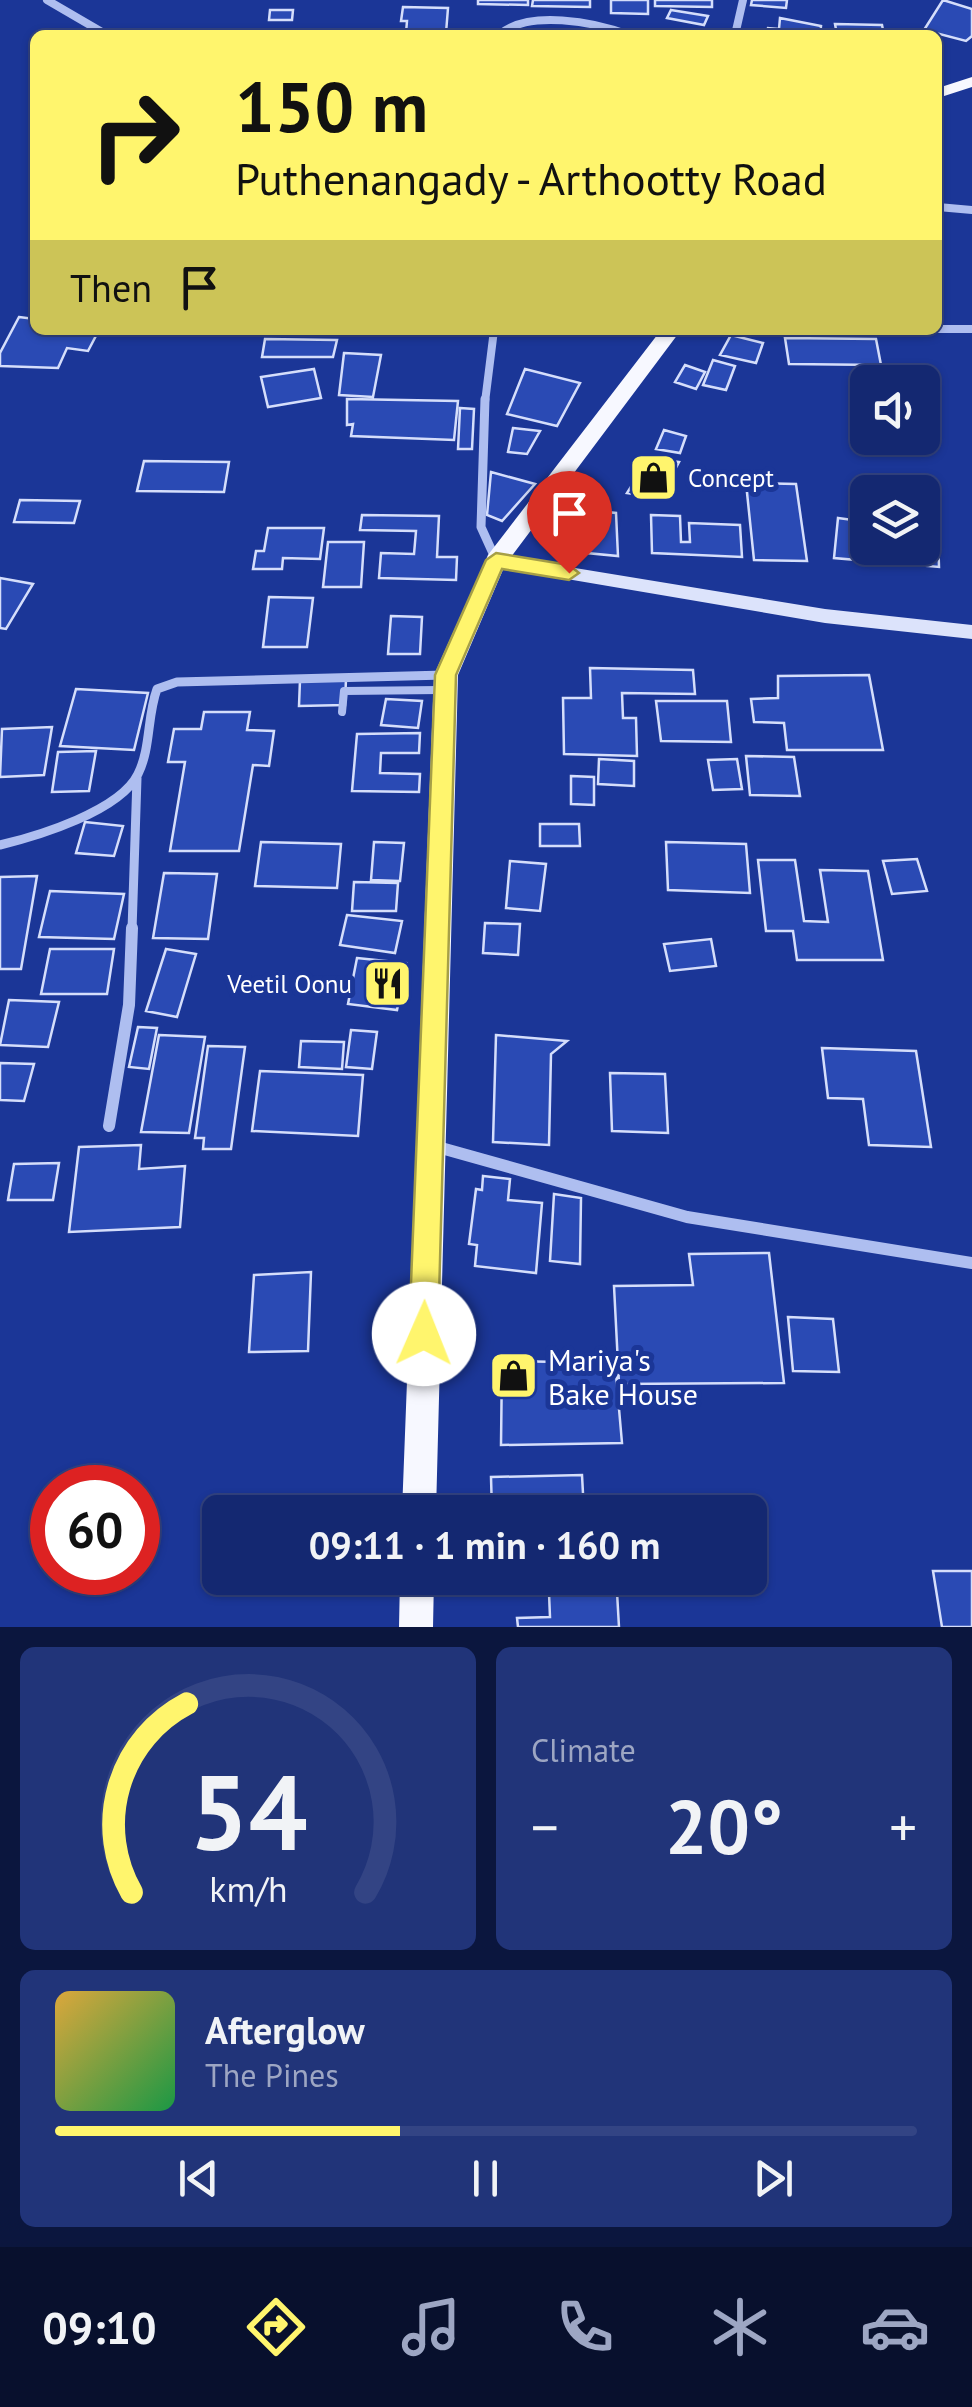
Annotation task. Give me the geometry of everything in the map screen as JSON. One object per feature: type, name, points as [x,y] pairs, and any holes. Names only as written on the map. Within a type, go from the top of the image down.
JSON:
[{"type":"main road","points":[[942,92],[972,82]]},
{"type":"main road","points":[[419,1495],[445,682],[496,560],[524,530],[667,335]]},
{"type":"main road","points":[[496,560],[825,616],[972,632]]},
{"type":"main road","points":[[416,1627],[417,1595]]},
{"type":"street","points":[[48,0],[99,30]]},
{"type":"street","points":[[736,30],[742,0]]},
{"type":"street","points":[[504,30],[529,22],[610,30]]},
{"type":"street","points":[[942,207],[972,210]]},
{"type":"street","points":[[942,329],[972,329]]},
{"type":"street","points":[[493,335],[485,394],[481,527],[496,560]]},
{"type":"street","points":[[109,1126],[129,1005],[137,778],[148,708],[157,689],[177,682],[445,682]]},
{"type":"street","points":[[0,845],[26,840],[113,800],[137,778]]},
{"type":"street","points":[[428,1144],[686,1218],[972,1263]]},
{"type":"lane","points":[[342,712],[344,691],[445,682]]},
{"type":"building","points":[[478,0],[528,0],[528,5],[478,4]]},
{"type":"building","points":[[533,0],[590,0],[590,7],[532,6]]},
{"type":"building","points":[[611,0],[648,0],[648,14],[611,13]]},
{"type":"building","points":[[655,0],[712,0],[712,7],[655,6]]},
{"type":"building","points":[[752,0],[787,0],[786,8],[751,5]]},
{"type":"building","points":[[943,0],[972,9],[972,36],[966,41],[942,35],[942,30],[924,30]]},
{"type":"building","points":[[403,7],[448,8],[446,30],[406,30],[407,21],[401,21]]},
{"type":"building","points":[[270,10],[293,10],[292,20],[269,20]]},
{"type":"building","points":[[671,10],[708,16],[704,25],[667,18]]},
{"type":"building","points":[[780,18],[821,26],[821,30],[768,30],[779,29]]},
{"type":"building","points":[[835,24],[882,25],[883,30],[836,30]]},
{"type":"building","points":[[19,317],[30,318],[30,335],[96,335],[88,351],[67,348],[58,368],[0,366],[0,353]]},
{"type":"building","points":[[731,335],[763,343],[756,363],[720,355]]},
{"type":"building","points":[[785,338],[876,339],[881,365],[789,364]]},
{"type":"building","points":[[265,339],[337,340],[333,357],[262,357]]},
{"type":"building","points":[[344,353],[381,355],[373,397],[339,395]]},
{"type":"building","points":[[713,360],[735,366],[726,390],[703,385]]},
{"type":"building","points":[[685,365],[705,372],[696,389],[675,382]]},
{"type":"building","points":[[314,369],[321,398],[268,407],[261,377]]},
{"type":"building","points":[[525,369],[580,383],[557,426],[507,414]]},
{"type":"building","points":[[347,399],[458,401],[454,440],[351,436],[353,424],[347,425]]},
{"type":"building","points":[[460,408],[474,409],[472,449],[458,449]]},
{"type":"building","points":[[513,428],[540,431],[527,454],[508,452]]},
{"type":"building","points":[[664,430],[686,436],[680,453],[656,449]]},
{"type":"building","name":"Concept","points":[[649,458],[679,462],[660,498],[627,493]]},
{"type":"building","points":[[144,461],[229,462],[224,492],[137,491]]},
{"type":"building","points":[[491,472],[535,484],[502,521],[487,515]]},
{"type":"building","points":[[746,483],[796,484],[807,561],[754,560]]},
{"type":"building","points":[[20,500],[80,501],[74,523],[14,522]]},
{"type":"building","points":[[597,511],[616,513],[618,556],[587,553],[586,531],[595,523]]},
{"type":"building","points":[[362,515],[439,516],[437,557],[457,557],[456,580],[379,578],[381,553],[414,554],[416,531],[360,530]]},
{"type":"building","points":[[651,515],[680,516],[681,542],[690,542],[689,523],[740,525],[742,557],[652,553]]},
{"type":"building","points":[[838,518],[850,520],[850,559],[834,558]]},
{"type":"building","points":[[268,528],[324,528],[320,559],[283,558],[282,569],[253,569],[256,551],[264,551]]},
{"type":"building","points":[[328,542],[364,542],[361,587],[323,587]]},
{"type":"building","points":[[0,578],[33,584],[6,629],[0,628]]},
{"type":"building","points":[[269,597],[313,598],[307,647],[263,647]]},
{"type":"building","points":[[391,616],[422,617],[420,654],[388,654]]},
{"type":"building","points":[[590,668],[693,670],[695,694],[622,693],[623,718],[636,718],[637,756],[564,754],[563,698],[591,698]]},
{"type":"building","points":[[869,675],[883,750],[787,750],[784,723],[754,722],[751,699],[778,698],[778,676]]},
{"type":"building","points":[[346,678],[345,705],[299,706],[300,680]]},
{"type":"building","points":[[76,689],[148,693],[134,750],[60,746]]},
{"type":"building","points":[[386,699],[422,701],[418,728],[381,725]]},
{"type":"building","points":[[656,701],[727,701],[731,742],[661,741]]},
{"type":"building","points":[[204,712],[250,712],[247,730],[274,731],[269,766],[253,765],[239,851],[170,851],[185,762],[168,762],[174,729],[201,729]]},
{"type":"building","points":[[52,727],[44,775],[0,777],[2,729]]},
{"type":"building","points":[[420,733],[419,753],[381,753],[380,773],[420,774],[419,792],[352,791],[357,734]]},
{"type":"building","points":[[96,751],[89,791],[52,792],[58,752]]},
{"type":"building","points":[[746,756],[794,757],[800,796],[750,795]]},
{"type":"building","points":[[599,759],[634,761],[634,786],[598,784]]},
{"type":"building","points":[[737,759],[742,789],[713,790],[708,760]]},
{"type":"building","points":[[571,776],[594,777],[594,805],[571,804]]},
{"type":"building","points":[[85,822],[123,826],[114,856],[76,853]]},
{"type":"building","points":[[540,824],[579,824],[580,846],[540,846]]},
{"type":"building","points":[[261,842],[341,844],[337,888],[255,886]]},
{"type":"building","points":[[374,842],[404,843],[400,881],[371,880]]},
{"type":"building","points":[[666,842],[746,844],[750,893],[668,890]]},
{"type":"building","points":[[917,859],[927,891],[892,894],[883,861]]},
{"type":"building","points":[[758,860],[795,860],[804,921],[828,922],[820,870],[868,871],[883,960],[797,960],[793,931],[766,931]]},
{"type":"building","points":[[510,861],[546,864],[540,911],[506,908]]},
{"type":"building","points":[[164,873],[217,874],[208,939],[153,938]]},
{"type":"building","points":[[37,876],[21,969],[0,969],[0,877]]},
{"type":"building","points":[[354,882],[398,883],[396,911],[352,911]]},
{"type":"building","points":[[50,891],[124,894],[114,939],[39,937]]},
{"type":"building","points":[[347,915],[402,921],[395,953],[340,945]]},
{"type":"building","points":[[485,923],[520,924],[518,955],[483,953]]},
{"type":"building","points":[[711,939],[716,966],[670,971],[664,944]]},
{"type":"building","points":[[50,949],[114,949],[107,994],[41,994]]},
{"type":"building","points":[[166,949],[196,954],[177,1017],[146,1011]]},
{"type":"building","points":[[357,958],[406,963],[397,1010],[348,1004]]},
{"type":"building","points":[[9,1000],[59,1002],[48,1047],[0,1045]]},
{"type":"building","points":[[138,1027],[157,1028],[149,1069],[129,1067]]},
{"type":"building","points":[[351,1030],[377,1032],[372,1069],[346,1067]]},
{"type":"building","points":[[159,1035],[205,1037],[189,1133],[141,1132]]},
{"type":"building","points":[[496,1035],[567,1041],[551,1054],[549,1145],[493,1142]]},
{"type":"building","points":[[301,1041],[344,1042],[342,1069],[299,1067]]},
{"type":"building","points":[[208,1046],[245,1047],[231,1149],[203,1149],[204,1138],[195,1138]]},
{"type":"building","points":[[822,1048],[916,1051],[931,1147],[869,1145],[863,1099],[828,1098]]},
{"type":"building","points":[[0,1063],[34,1064],[24,1101],[0,1100]]},
{"type":"building","points":[[260,1071],[363,1075],[358,1136],[252,1131]]},
{"type":"building","points":[[610,1073],[665,1074],[668,1133],[612,1131]]},
{"type":"building","points":[[141,1145],[139,1169],[185,1166],[180,1227],[69,1232],[79,1147]]},
{"type":"building","points":[[59,1163],[53,1200],[8,1200],[14,1164]]},
{"type":"building","points":[[483,1176],[510,1179],[508,1200],[542,1203],[536,1273],[475,1266],[477,1245],[469,1244],[476,1189],[482,1190]]},
{"type":"building","points":[[554,1194],[581,1198],[580,1264],[550,1261]]},
{"type":"building","points":[[769,1253],[784,1383],[619,1384],[614,1286],[693,1285],[689,1254]]},
{"type":"building","points":[[311,1272],[308,1351],[249,1352],[254,1275]]},
{"type":"building","points":[[788,1317],[833,1319],[839,1372],[793,1371]]},
{"type":"building","points":[[502,1361],[615,1363],[622,1443],[501,1445]]},
{"type":"building","points":[[582,1475],[583,1495],[492,1495],[491,1477]]},
{"type":"building","points":[[933,1571],[972,1571],[972,1627],[942,1627]]},
{"type":"building","points":[[549,1595],[617,1595],[619,1627],[518,1627],[517,1618],[550,1617]]},
{"type":"place","name":"Concept","points":[[653,478]]},
{"type":"place","name":"Veetil Oonu","points":[[387,984]]},
{"type":"place","name":"Mariya's Bake House","points":[[513,1376]]},
{"type":"route","points":[[424,1334],[446,675],[496,560],[569,573]]}]
